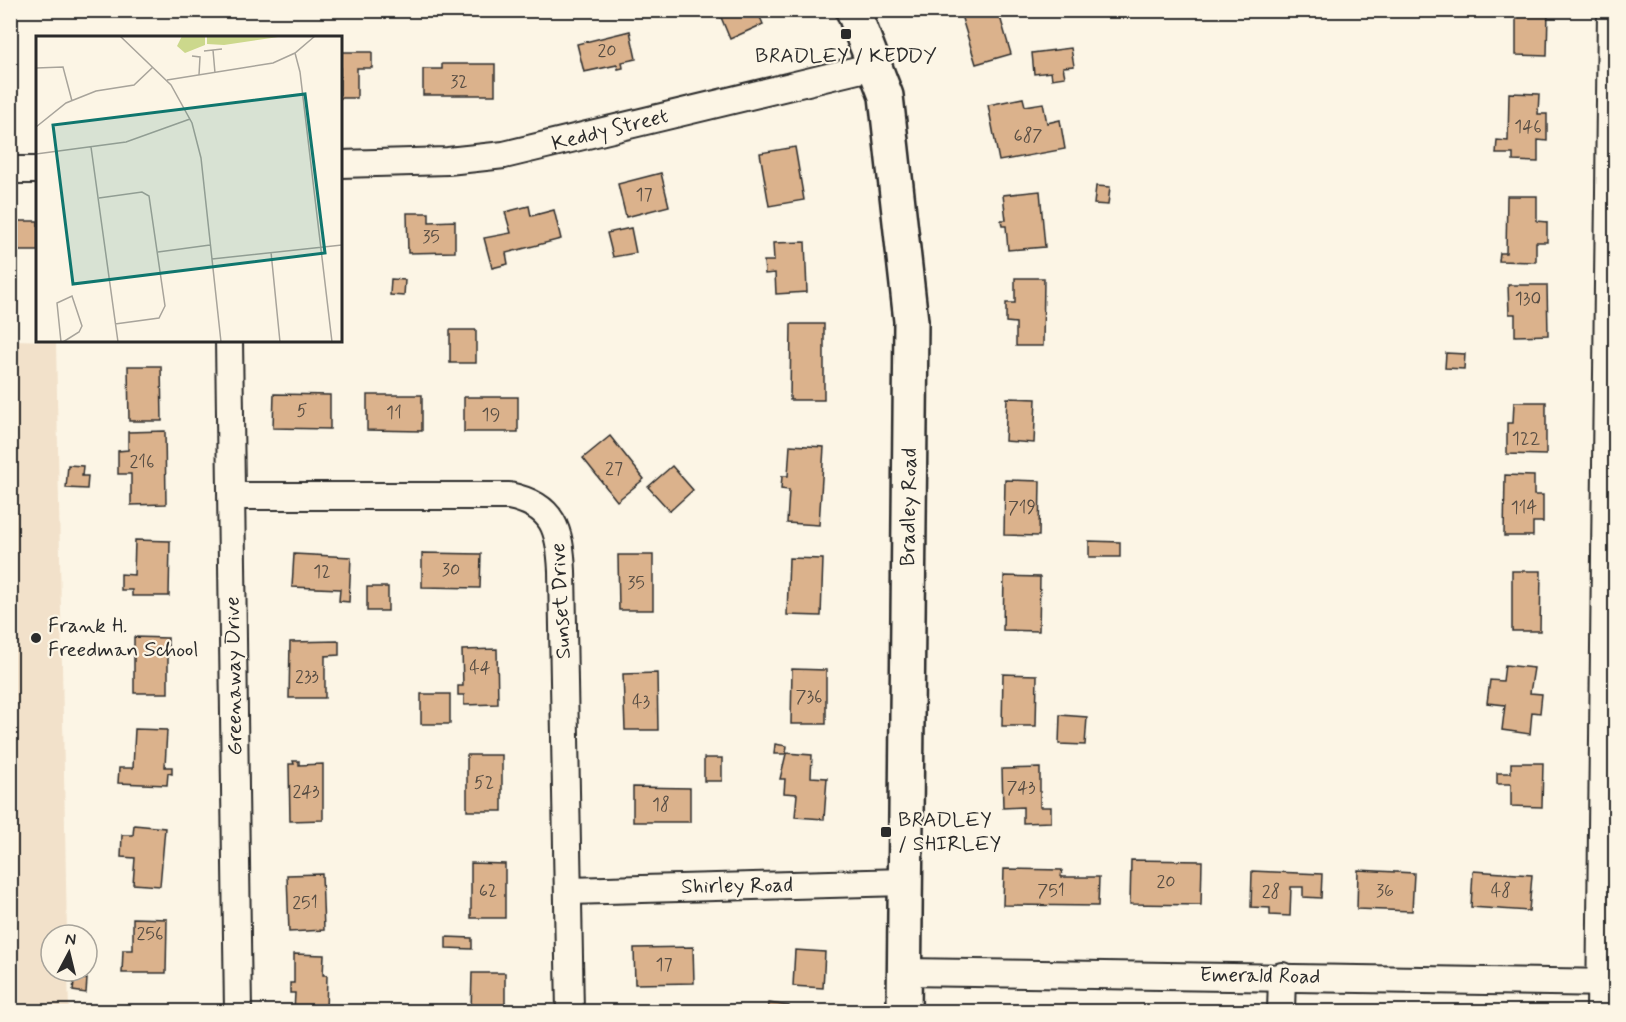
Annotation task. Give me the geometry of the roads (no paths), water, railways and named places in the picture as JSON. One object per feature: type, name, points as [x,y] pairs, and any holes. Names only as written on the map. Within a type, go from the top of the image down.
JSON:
[{"type":"main road","name":"Bradley Road","points":[[852,10],[886,96],[911,321],[904,1011]]},
{"type":"street","points":[[1600,1011],[1608,983],[1611,10]]},
{"type":"street","name":"Keddy Street","points":[[342,164],[448,161],[504,155],[874,66]]},
{"type":"street","points":[[10,170],[36,170]]},
{"type":"street","name":"Greenaway Drive","points":[[229,342],[238,1011]]},
{"type":"street","name":"Sunset Drive","points":[[232,496],[509,496],[537,505],[549,516],[558,534],[561,558],[570,1011]]},
{"type":"street","name":"Shirley Road","points":[[569,891],[905,882]]},
{"type":"street","name":"Emerald Road","points":[[904,972],[1282,976],[1608,983]]},
{"type":"street","points":[[1281,1011],[1282,976]]},
{"type":"place","name":"BRADLEY / KEDDY","points":[[846,34]]},
{"type":"place","name":"Frank H. Freedman School","points":[[36,638]]},
{"type":"place","name":"BRADLEY / SHIRLEY","points":[[886,832]]}]
